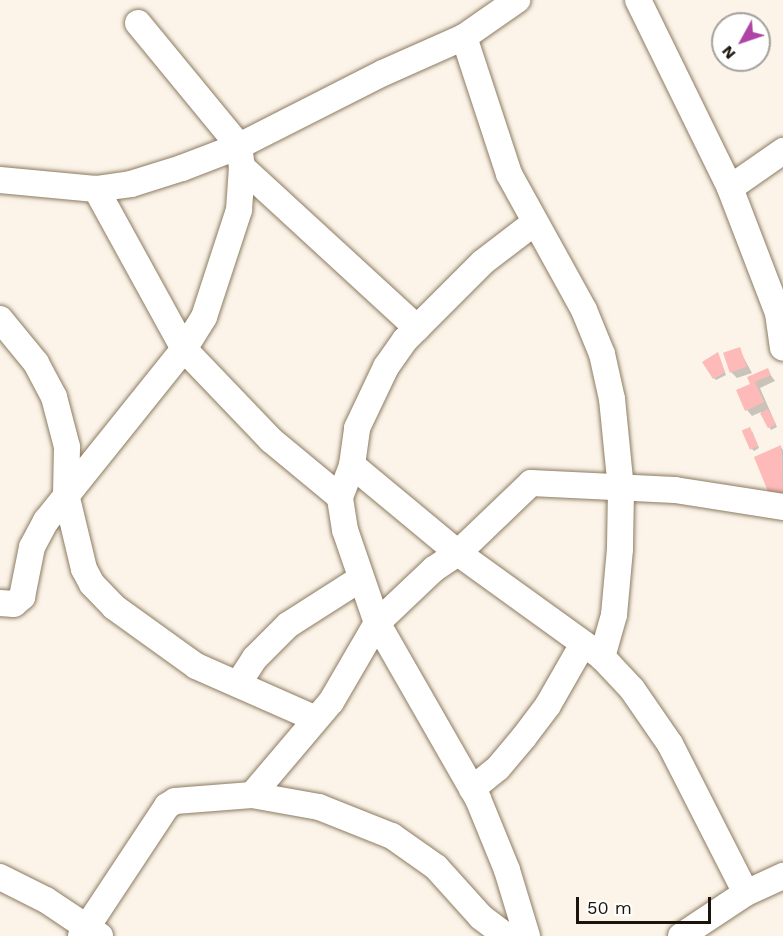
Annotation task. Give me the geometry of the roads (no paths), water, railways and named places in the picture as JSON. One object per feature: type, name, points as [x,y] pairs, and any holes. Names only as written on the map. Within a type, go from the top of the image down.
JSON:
[{"type":"street","points":[[0,180],[96,189],[131,184],[241,157],[383,73],[464,37],[517,0]]},
{"type":"street","points":[[638,0],[730,188],[778,312],[783,348]]},
{"type":"street","points":[[138,23],[241,157],[417,328]]},
{"type":"street","points":[[464,37],[509,174],[584,310],[602,354],[612,399],[621,489],[615,604],[593,650],[498,768],[472,789]]},
{"type":"street","points":[[730,188],[783,151]]},
{"type":"street","points":[[0,603],[14,604],[22,597],[32,547],[66,494],[184,349],[204,317],[239,210],[241,157]]},
{"type":"street","points":[[96,189],[184,349],[271,440],[340,497]]},
{"type":"street","points":[[527,936],[507,870],[472,789],[377,623],[345,530],[340,497],[352,465],[357,428],[381,377],[417,328],[483,262],[534,223]]},
{"type":"street","points":[[0,319],[36,363],[54,397],[67,447],[66,494],[84,569],[92,584],[114,607],[167,648],[216,677],[316,719]]},
{"type":"street","points":[[352,465],[458,553],[593,650],[632,689],[670,744],[746,893]]},
{"type":"street","points":[[252,795],[316,719],[356,664],[377,623],[434,569],[458,553],[531,483],[547,481],[621,489],[675,490],[783,507]]},
{"type":"street","points":[[237,684],[255,658],[288,625],[360,579]]},
{"type":"street","points":[[0,877],[46,900],[89,933],[167,806],[175,801],[252,795],[319,807],[392,836],[436,867],[482,917],[506,936]]},
{"type":"street","points":[[681,936],[746,893],[783,876]]}]
